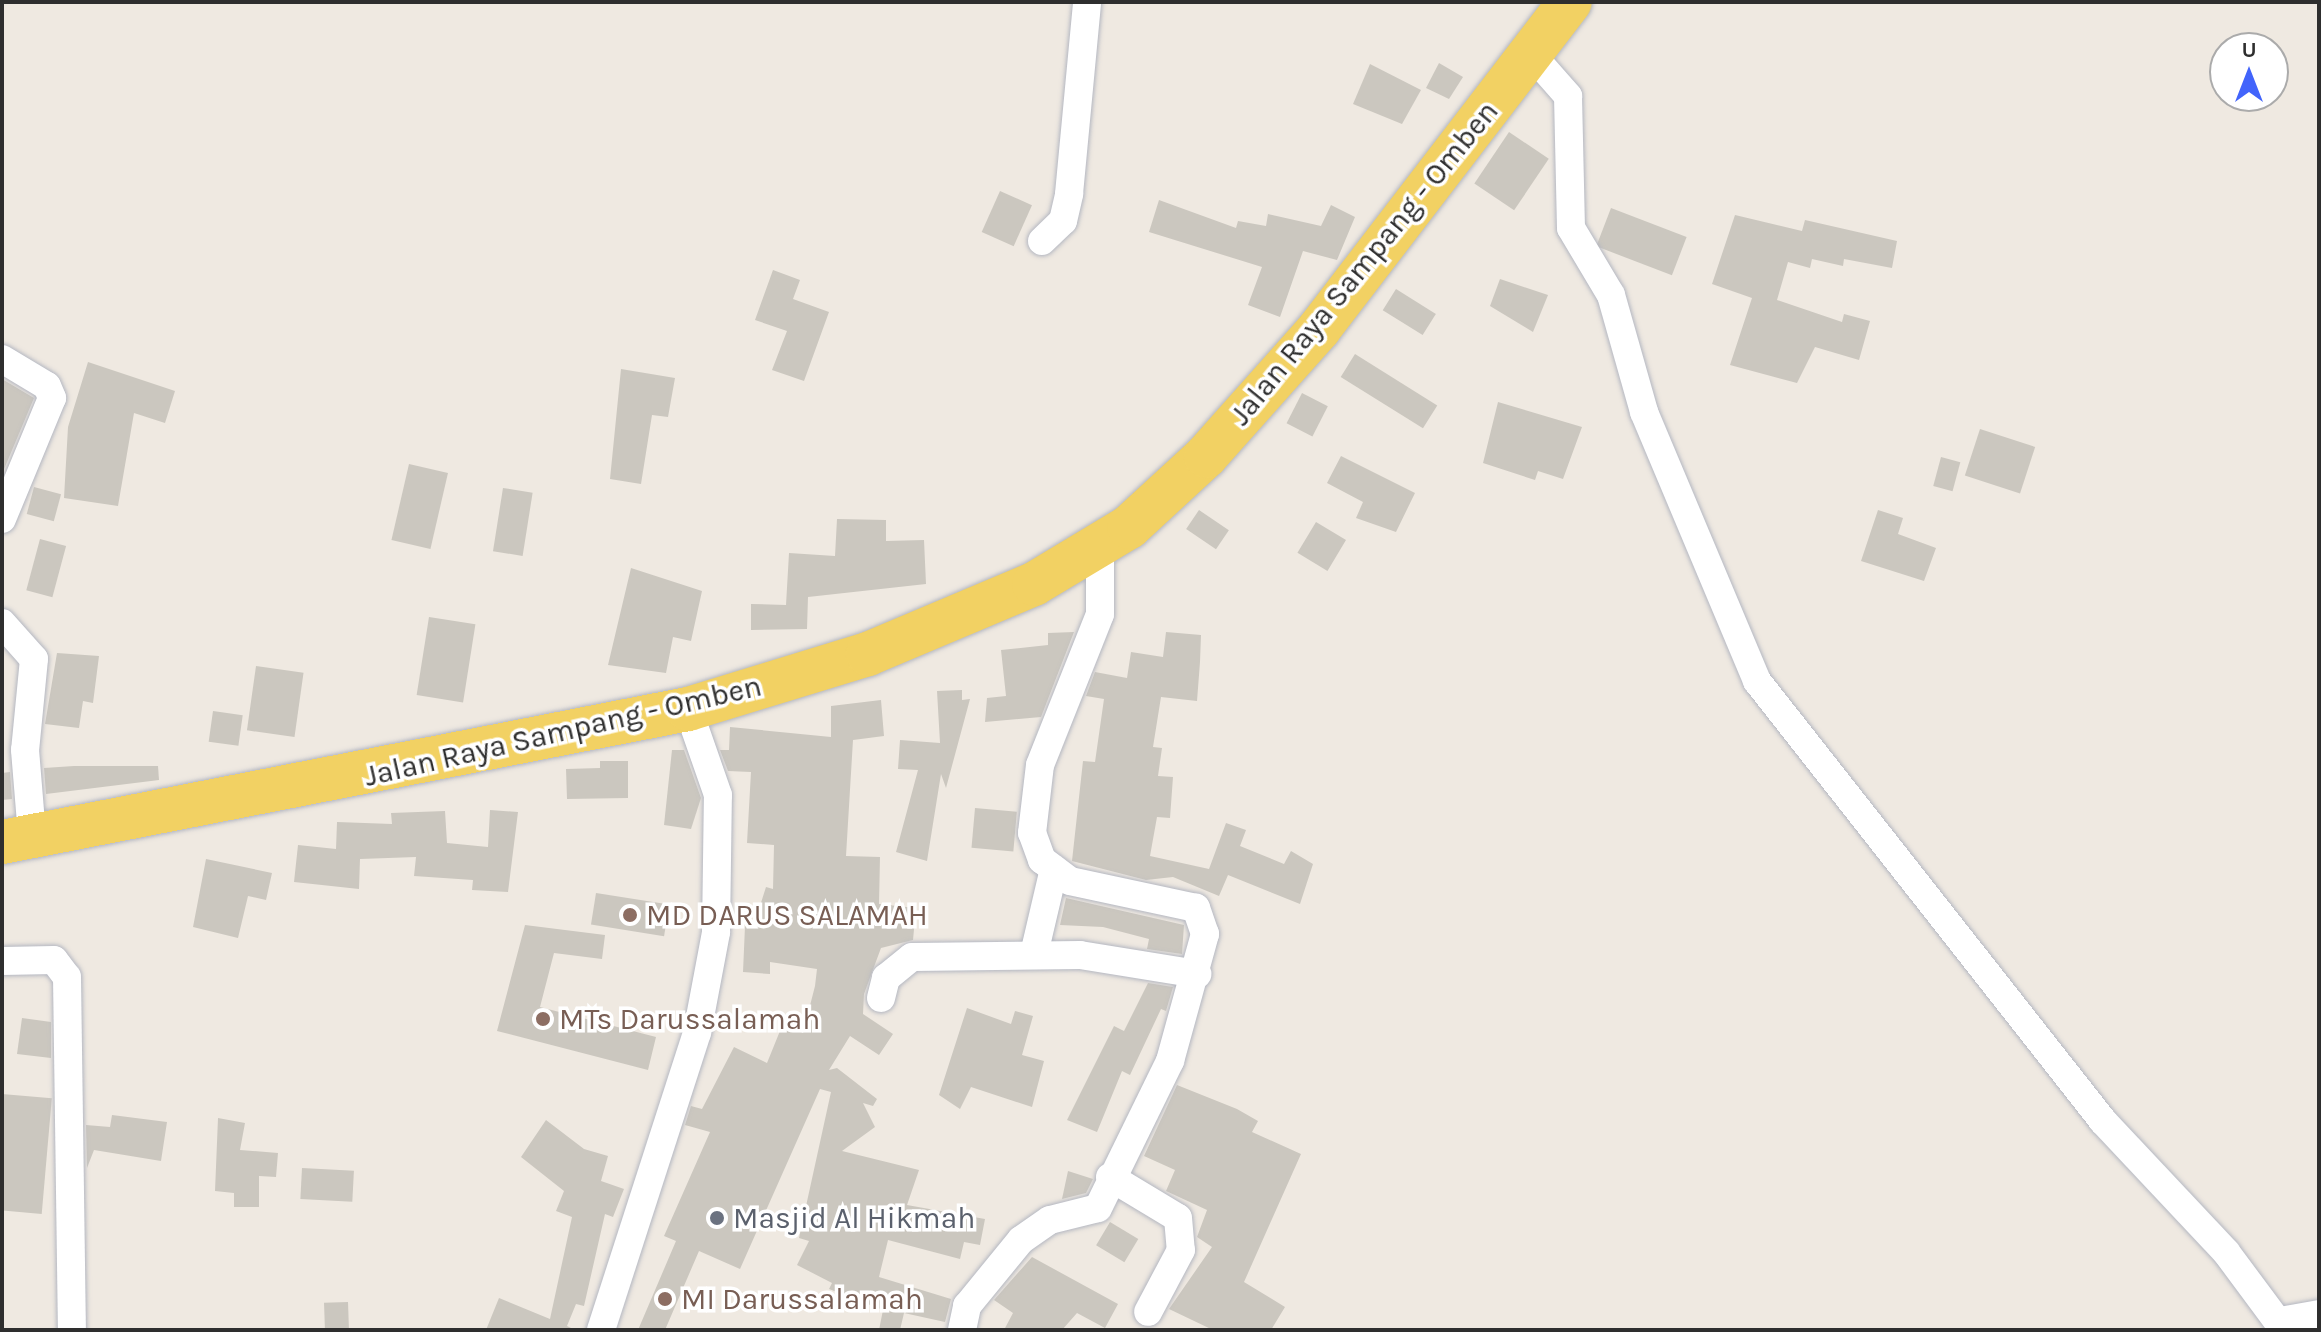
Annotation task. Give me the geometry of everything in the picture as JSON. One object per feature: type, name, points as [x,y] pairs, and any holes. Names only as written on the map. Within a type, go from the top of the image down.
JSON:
[{"type":"main road","name":"Jalan Raya Sampang - Omben","points":[[17,839],[688,709],[931,630],[1100,546],[1178,484],[1319,329],[1570,2]]},
{"type":"street","points":[[1042,241],[1063,221],[1069,194],[1087,2]]},
{"type":"street","points":[[1532,55],[1568,96],[1571,228],[1611,295],[1644,412],[1757,681],[2103,1121],[2282,1326],[2319,1314]]},
{"type":"street","points":[[2,359],[47,386],[52,398],[2,519]]},
{"type":"street","points":[[962,1330],[967,1306],[1021,1240],[1050,1220],[1098,1208],[1110,1177],[1170,1061],[1197,974],[1205,934],[1196,908],[1070,881],[1042,860],[1032,833],[1032,799],[1100,614],[1100,546]]},
{"type":"street","points":[[2,623],[34,659],[17,839]]},
{"type":"street","points":[[601,1330],[697,1033],[716,932],[718,795],[688,709]]},
{"type":"street","points":[[1034,954],[1054,869]]},
{"type":"street","points":[[881,998],[886,978],[912,957],[1034,954],[1197,974]]},
{"type":"street","points":[[2,961],[54,960],[67,977],[72,1330]]},
{"type":"street","points":[[1110,1177],[1178,1218],[1181,1250],[1148,1312]]},
{"type":"building","points":[[1439,63],[1463,77],[1449,99],[1426,88]]},
{"type":"building","points":[[1370,64],[1421,90],[1402,124],[1353,104]]},
{"type":"building","points":[[1509,132],[1549,159],[1514,210],[1474,183]]},
{"type":"building","points":[[1000,191],[1032,205],[1014,246],[982,232]]},
{"type":"building","points":[[1159,200],[1236,228],[1238,221],[1266,226],[1268,214],[1321,226],[1331,205],[1355,217],[1337,260],[1303,251],[1280,317],[1248,305],[1262,267],[1149,232]]},
{"type":"building","points":[[1611,208],[1687,237],[1672,275],[1596,246]]},
{"type":"building","points":[[1735,215],[1802,231],[1805,220],[1897,241],[1892,268],[1844,259],[1843,266],[1812,259],[1810,268],[1788,262],[1777,300],[1842,322],[1844,314],[1870,321],[1859,360],[1815,347],[1797,383],[1730,365],[1752,298],[1712,284]]},
{"type":"building","points":[[773,270],[800,280],[793,299],[829,312],[804,381],[772,370],[787,331],[755,320]]},
{"type":"building","points":[[1500,279],[1548,295],[1533,332],[1490,306]]},
{"type":"building","points":[[1396,289],[1436,314],[1423,335],[1383,310]]},
{"type":"building","points":[[1355,354],[1437,405],[1423,428],[1341,377]]},
{"type":"building","points":[[88,362],[175,391],[165,423],[134,413],[118,506],[64,498],[68,427]]},
{"type":"building","points":[[621,369],[675,378],[668,417],[652,415],[641,484],[610,479]]},
{"type":"building","points":[[2,379],[34,398],[2,474]]},
{"type":"building","points":[[1302,393],[1328,406],[1312,436],[1287,423]]},
{"type":"building","points":[[1498,402],[1582,427],[1563,479],[1538,471],[1535,480],[1483,463]]},
{"type":"building","points":[[1980,429],[2035,447],[2020,494],[1965,476]]},
{"type":"building","points":[[1341,456],[1415,493],[1396,532],[1356,518],[1363,502],[1327,483]]},
{"type":"building","points":[[1941,457],[1960,462],[1953,491],[1933,486]]},
{"type":"building","points":[[409,464],[448,473],[430,549],[391,540]]},
{"type":"building","points":[[34,487],[61,494],[54,521],[27,514]]},
{"type":"building","points":[[503,488],[533,493],[523,556],[493,551]]},
{"type":"building","points":[[1199,510],[1229,530],[1216,549],[1186,529]]},
{"type":"building","points":[[1878,510],[1903,518],[1898,534],[1936,548],[1924,581],[1861,561]]},
{"type":"building","points":[[837,519],[886,520],[886,541],[924,540],[926,584],[808,597],[807,629],[751,630],[751,604],[786,605],[789,553],[835,556]]},
{"type":"building","points":[[1316,522],[1346,540],[1327,571],[1297,553]]},
{"type":"building","points":[[40,539],[66,546],[52,597],[26,590]]},
{"type":"building","points":[[631,568],[702,591],[691,641],[673,637],[666,673],[608,665]]},
{"type":"building","points":[[429,617],[475,624],[463,702],[417,695]]},
{"type":"building","points":[[1074,632],[1041,717],[985,722],[987,698],[1006,696],[1001,650],[1048,645],[1048,633]]},
{"type":"building","points":[[1166,632],[1201,635],[1200,662],[1197,701],[1161,697],[1153,747],[1162,748],[1158,776],[1173,777],[1170,818],[1157,817],[1150,856],[1209,869],[1226,823],[1246,830],[1240,846],[1284,864],[1291,851],[1313,864],[1300,904],[1228,875],[1219,896],[1173,877],[1146,880],[1072,861],[1083,761],[1095,762],[1104,699],[1086,696],[1095,672],[1127,678],[1131,652],[1163,657]]},
{"type":"building","points":[[57,653],[99,656],[93,703],[83,701],[79,728],[45,724]]},
{"type":"building","points":[[256,666],[304,673],[294,737],[247,730]]},
{"type":"building","points":[[962,690],[962,700],[970,699],[946,788],[941,774],[927,861],[896,852],[918,770],[898,769],[900,740],[940,743],[937,691]]},
{"type":"building","points":[[881,700],[884,736],[853,740],[846,856],[880,857],[879,904],[916,908],[913,940],[881,948],[864,994],[863,1014],[893,1034],[879,1055],[850,1036],[829,1070],[837,1068],[877,1099],[873,1106],[863,1103],[875,1127],[842,1151],[919,1170],[907,1205],[985,1219],[980,1245],[964,1242],[960,1259],[888,1240],[879,1277],[951,1299],[945,1322],[904,1313],[900,1330],[879,1330],[883,1310],[829,1289],[832,1283],[797,1265],[809,1241],[799,1238],[831,1092],[820,1089],[740,1269],[699,1251],[665,1330],[638,1330],[676,1241],[664,1236],[710,1132],[685,1125],[691,1106],[702,1109],[734,1047],[767,1063],[784,1021],[804,1029],[815,986],[817,969],[770,962],[770,974],[743,972],[745,926],[753,928],[766,887],[773,889],[774,845],[747,843],[751,772],[728,771],[720,750],[729,750],[730,727],[831,737],[831,706]]},
{"type":"building","points":[[213,711],[243,715],[238,746],[209,742]]},
{"type":"building","points":[[672,750],[684,750],[701,798],[691,829],[664,825]]},
{"type":"building","points":[[600,761],[628,761],[628,798],[567,799],[566,769],[600,768]]},
{"type":"building","points":[[158,766],[159,780],[46,794],[44,768]]},
{"type":"building","points":[[10,772],[12,799],[2,800],[2,773]]},
{"type":"building","points":[[975,808],[1017,812],[1013,852],[972,848]]},
{"type":"building","points":[[490,810],[518,812],[508,892],[472,890],[473,880],[414,876],[416,857],[360,859],[359,889],[294,882],[298,845],[336,849],[337,822],[392,824],[391,813],[445,811],[447,843],[488,847]]},
{"type":"building","points":[[206,859],[272,873],[266,900],[248,896],[238,938],[193,927]]},
{"type":"building","name":"MD DARUS SALAMAH","points":[[596,893],[669,905],[664,936],[591,925]]},
{"type":"building","points":[[1066,898],[1184,925],[1182,954],[1147,949],[1149,939],[1103,927],[1060,925]]},
{"type":"building","name":"MTs Darussalamah","points":[[525,925],[605,935],[602,959],[554,953],[540,1007],[656,1037],[648,1070],[497,1031]]},
{"type":"building","points":[[1148,983],[1173,987],[1166,1011],[1161,1009],[1130,1075],[1122,1071],[1097,1132],[1067,1120],[1114,1026],[1124,1031]]},
{"type":"building","points":[[967,1008],[1011,1024],[1015,1011],[1033,1016],[1022,1055],[1044,1061],[1032,1107],[971,1087],[960,1109],[939,1095]]},
{"type":"building","points":[[22,1018],[51,1022],[51,1058],[17,1054]]},
{"type":"building","points":[[1177,1085],[1237,1109],[1258,1121],[1252,1132],[1301,1154],[1244,1282],[1285,1307],[1271,1330],[1213,1330],[1169,1309],[1212,1247],[1197,1237],[1207,1210],[1166,1191],[1175,1170],[1144,1156]]},
{"type":"building","points":[[2,1094],[52,1098],[42,1214],[2,1210]]},
{"type":"building","points":[[112,1115],[167,1122],[161,1161],[94,1150],[87,1168],[86,1125],[110,1127]]},
{"type":"building","points":[[218,1118],[245,1123],[240,1150],[278,1153],[276,1177],[259,1176],[259,1207],[234,1207],[234,1193],[215,1191]]},
{"type":"building","points":[[546,1120],[584,1149],[608,1156],[601,1181],[624,1189],[613,1217],[605,1214],[584,1306],[576,1304],[567,1326],[575,1330],[486,1330],[499,1298],[550,1319],[572,1217],[556,1211],[564,1191],[521,1157]]},
{"type":"building","points":[[302,1168],[354,1171],[352,1202],[300,1199]]},
{"type":"building","points":[[1068,1171],[1093,1179],[1086,1193],[1062,1199]]},
{"type":"building","points":[[1110,1222],[1138,1239],[1124,1262],[1096,1245]]},
{"type":"building","points":[[1032,1257],[1118,1304],[1105,1328],[1077,1313],[1062,1330],[1004,1330],[1013,1313],[994,1300]]},
{"type":"building","points":[[348,1302],[349,1330],[325,1330],[324,1303]]},
{"type":"place","name":"MD DARUS SALAMAH","points":[[630,915]]},
{"type":"place","name":"MTs Darussalamah","points":[[543,1019]]},
{"type":"place","name":"Masjid Al Hikmah","points":[[717,1218]]},
{"type":"place","name":"MI Darussalamah","points":[[665,1299]]}]
